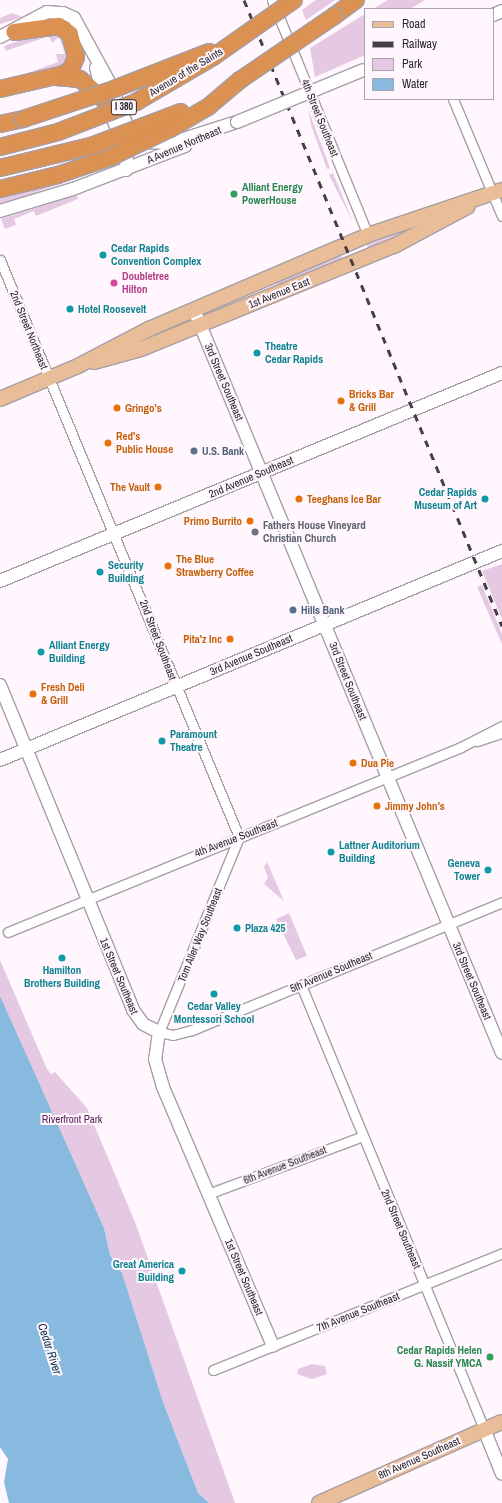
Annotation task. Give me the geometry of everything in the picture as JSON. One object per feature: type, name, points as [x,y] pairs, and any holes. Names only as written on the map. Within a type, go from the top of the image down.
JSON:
[{"type":"highway","name":"Avenue of the Saints","points":[[0,147],[58,132],[112,113],[191,71],[236,42],[294,0]]},
{"type":"highway","name":"I 380","points":[[0,168],[145,128],[240,80],[355,2]]},
{"type":"highway","points":[[7,35],[52,24],[70,34],[76,49],[74,63],[55,77]]},
{"type":"highway","points":[[0,124],[108,92],[236,42]]},
{"type":"highway","points":[[0,89],[55,77],[80,79],[106,101]]},
{"type":"highway","points":[[0,189],[58,175],[144,142],[197,115],[240,80]]},
{"type":"main road","name":"1st Avenue East","points":[[78,366],[128,354],[394,246],[474,202],[498,192]]},
{"type":"main road","name":"1st Avenue East","points":[[0,399],[78,366],[133,336],[368,235],[424,215],[474,202]]},
{"type":"main road","name":"8th Avenue Southeast","points":[[319,1503],[502,1422]]},
{"type":"main road","name":"8th Avenue Southeast","points":[[308,1503],[337,1494]]},
{"type":"street","name":"4th Street Southeast","points":[[272,0],[368,235]]},
{"type":"street","points":[[7,35],[47,12],[63,13],[79,23],[130,132],[143,142],[171,143],[237,122]]},
{"type":"street","points":[[95,56],[106,101],[127,152],[126,170]]},
{"type":"street","name":"A Avenue Northeast","points":[[0,211],[126,170],[237,122],[364,70]]},
{"type":"street","points":[[453,100],[498,192],[502,216]]},
{"type":"street","name":"2nd Street Northeast","points":[[0,260],[48,378]]},
{"type":"street","name":"3rd Street Southeast","points":[[194,310],[502,1053]]},
{"type":"street","name":"2nd Avenue Southeast","points":[[0,582],[502,373]]},
{"type":"street","name":"2nd Street Southeast","points":[[48,378],[115,534],[239,837]]},
{"type":"street","name":"3rd Avenue Southeast","points":[[0,760],[502,551]]},
{"type":"street","name":"1st Street Southeast","points":[[0,684],[132,1010],[143,1024],[160,1032],[157,1069],[208,1194],[273,1346]]},
{"type":"street","name":"4th Avenue Southeast","points":[[8,932],[387,777],[466,744],[502,726]]},
{"type":"street","name":"4th Avenue Southeast","points":[[466,744],[502,734]]},
{"type":"street","name":"Tom Aller Way Southeast","points":[[160,1032],[239,837]]},
{"type":"street","name":"5th Avenue Southeast","points":[[160,1032],[185,1033],[448,923],[502,902]]},
{"type":"street","name":"2nd Street Southeast","points":[[301,984],[502,1474]]},
{"type":"street","name":"6th Avenue Southeast","points":[[208,1194],[363,1136]]},
{"type":"street","name":"7th Avenue Southeast","points":[[213,1370],[502,1253]]},
{"type":"green space","points":[[316,0],[335,0],[306,20],[302,10]]},
{"type":"green space","points":[[388,0],[425,0],[412,8],[375,8]]},
{"type":"green space","points":[[12,13],[23,17],[0,24],[0,18]]},
{"type":"green space","points":[[364,15],[364,55],[315,77],[310,48]]},
{"type":"green space","points":[[51,30],[65,38],[69,54],[65,64],[19,79],[19,76],[58,62],[56,54],[65,54],[59,37],[52,43],[49,36],[6,51],[4,46]]},
{"type":"green space","points":[[308,109],[330,168],[327,169],[311,125]]},
{"type":"green space","points":[[90,171],[91,173],[0,205],[0,194]]},
{"type":"green space","points":[[333,173],[353,222],[329,175]]},
{"type":"green space","points":[[77,195],[78,199],[36,216],[34,211],[14,219],[16,225],[5,229],[1,219]]},
{"type":"green space","points":[[411,225],[413,229],[369,250],[366,243]]},
{"type":"green space","points":[[340,253],[343,261],[262,294],[287,277]]},
{"type":"green space","points":[[502,564],[502,619],[482,571]]},
{"type":"green space","points":[[482,585],[502,634],[502,644],[477,587]]},
{"type":"green space","points":[[267,862],[284,901],[264,884],[268,878],[264,867]]},
{"type":"green space","points":[[289,913],[307,956],[296,960],[276,919]]},
{"type":"green space","name":"Riverfront Park","points":[[0,960],[47,1069],[51,1074],[55,1072],[87,1108],[135,1222],[235,1503],[209,1503],[198,1493],[163,1402],[119,1264],[110,1255],[104,1228],[5,1010],[0,996]]},
{"type":"green space","points":[[312,1364],[325,1366],[327,1374],[312,1379],[297,1374],[298,1369]]},
{"type":"water","name":"Cedar River","points":[[0,996],[104,1228],[110,1255],[122,1273],[163,1402],[198,1493],[209,1503],[9,1503],[4,1482],[8,1459],[0,1447]]},
{"type":"railway","points":[[244,0],[502,626]]},
{"type":"place","name":"Alliant Energy PowerHouse","points":[[234,194]]},
{"type":"place","name":"Cedar Rapids Convention Complex","points":[[103,255]]},
{"type":"place","name":"Doubletree Hilton","points":[[114,283]]},
{"type":"place","name":"Hotel Roosevelt","points":[[70,309]]},
{"type":"place","name":"Theatre Cedar Rapids","points":[[257,353]]},
{"type":"place","name":"Bricks Bar & Grill","points":[[341,401]]},
{"type":"place","name":"Gringo's","points":[[117,408]]},
{"type":"place","name":"Red's Public House","points":[[108,443]]},
{"type":"place","name":"U.S. Bank","points":[[194,451]]},
{"type":"place","name":"The Vault","points":[[158,487]]},
{"type":"place","name":"Teeghans Ice Bar","points":[[299,499]]},
{"type":"place","name":"Cedar Rapids Museum of Art","points":[[485,499]]},
{"type":"place","name":"Primo Burrito","points":[[250,521]]},
{"type":"place","name":"Fathers House Vineyard Christian Church","points":[[255,532]]},
{"type":"place","name":"The Blue Strawberry Coffee","points":[[168,566]]},
{"type":"place","name":"Security Building","points":[[100,572]]},
{"type":"place","name":"Hills Bank","points":[[293,610]]},
{"type":"place","name":"Pita'z Inc","points":[[230,639]]},
{"type":"place","name":"Alliant Energy Building","points":[[41,652]]},
{"type":"place","name":"Fresh Deli & Grill","points":[[33,694]]},
{"type":"place","name":"Paramount Theatre","points":[[162,741]]},
{"type":"place","name":"Dua Pie","points":[[353,763]]},
{"type":"place","name":"Jimmy John's","points":[[377,806]]},
{"type":"place","name":"Lattner Auditorium Building","points":[[331,852]]},
{"type":"place","name":"Geneva Tower","points":[[488,870]]},
{"type":"place","name":"Plaza 425","points":[[237,928]]},
{"type":"place","name":"Hamilton Brothers Building","points":[[62,958]]},
{"type":"place","name":"Cedar Valley Montessori School","points":[[214,994]]},
{"type":"place","name":"Great America Building","points":[[182,1271]]},
{"type":"place","name":"Cedar Rapids Helen G. Nassif YMCA","points":[[490,1357]]}]
